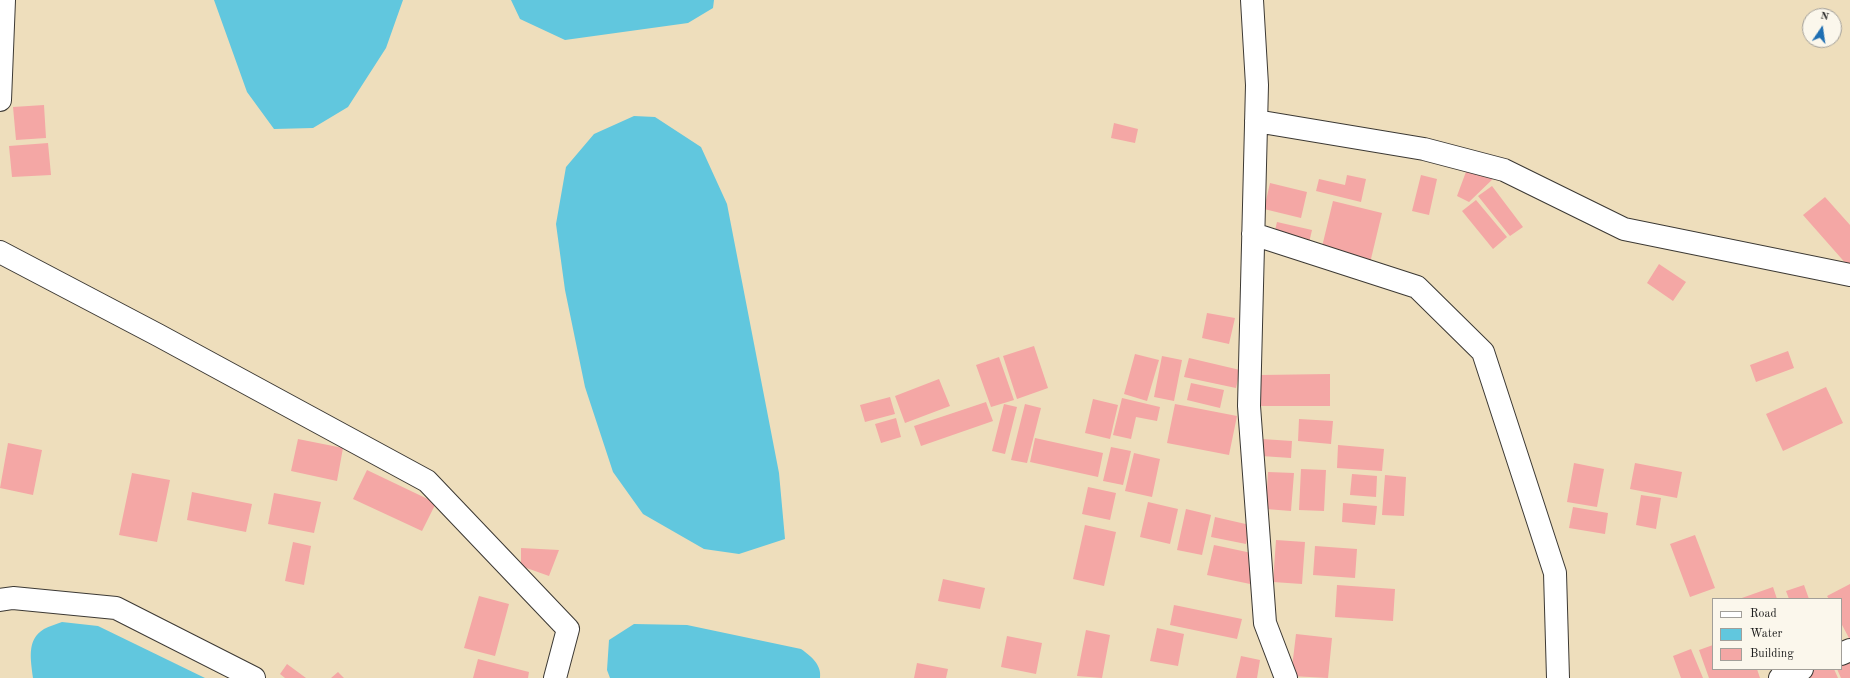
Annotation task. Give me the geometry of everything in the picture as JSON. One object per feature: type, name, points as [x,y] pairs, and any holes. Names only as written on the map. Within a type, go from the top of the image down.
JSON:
[{"type":"street","points":[[0,100],[1,29],[4,0]]},
{"type":"street","points":[[1252,0],[1257,85],[1249,406],[1266,623],[1286,678]]},
{"type":"street","points":[[1256,120],[1424,149],[1504,170],[1624,229],[1850,275]]},
{"type":"street","points":[[1253,234],[1417,287],[1482,352],[1556,573],[1558,678]]},
{"type":"street","points":[[0,252],[165,338],[427,481],[568,629],[555,678]]},
{"type":"street","points":[[0,600],[12,598],[116,608],[254,678]]},
{"type":"street","points":[[1780,678],[1800,670]]},
{"type":"water","points":[[214,0],[403,0],[386,48],[348,107],[313,128],[274,129],[247,92]]},
{"type":"water","points":[[511,0],[714,0],[713,8],[688,23],[565,40],[520,19]]},
{"type":"water","points":[[634,116],[655,117],[701,147],[727,204],[779,473],[785,539],[739,554],[704,549],[643,514],[613,472],[585,387],[565,290],[556,224],[566,167],[594,134]]},
{"type":"water","points":[[62,622],[98,626],[205,678],[33,678],[31,651],[34,639],[44,629]]},
{"type":"water","points":[[634,624],[687,625],[801,649],[818,665],[820,678],[610,678],[607,670],[609,640]]},
{"type":"building","points":[[44,105],[46,138],[16,140],[13,107]]},
{"type":"building","points":[[1114,123],[1138,129],[1135,143],[1111,138]]},
{"type":"building","points":[[48,143],[51,175],[12,177],[9,146]]},
{"type":"building","points":[[1467,169],[1496,176],[1469,202],[1457,196]]},
{"type":"building","points":[[1347,175],[1366,179],[1361,202],[1316,191],[1319,179],[1345,185]]},
{"type":"building","points":[[1421,175],[1437,179],[1429,215],[1412,211]]},
{"type":"building","points":[[1270,183],[1307,192],[1301,218],[1264,209]]},
{"type":"building","points":[[1492,186],[1523,227],[1510,236],[1478,196]]},
{"type":"building","points":[[1825,197],[1850,225],[1850,264],[1848,266],[1803,215]]},
{"type":"building","points":[[1476,200],[1507,237],[1493,249],[1462,211]]},
{"type":"building","points":[[1333,201],[1382,213],[1370,263],[1321,251]]},
{"type":"building","points":[[1277,222],[1312,230],[1308,247],[1273,239]]},
{"type":"building","points":[[1659,264],[1686,282],[1673,301],[1647,283]]},
{"type":"building","points":[[1207,313],[1235,318],[1229,344],[1202,338]]},
{"type":"building","points":[[1034,346],[1048,388],[1017,399],[1003,356]]},
{"type":"building","points":[[1788,351],[1794,368],[1756,382],[1750,365]]},
{"type":"building","points":[[1135,354],[1159,360],[1147,401],[1124,394]]},
{"type":"building","points":[[1162,356],[1182,360],[1174,401],[1154,397]]},
{"type":"building","points":[[999,357],[1014,400],[991,407],[976,365]]},
{"type":"building","points":[[1189,358],[1240,370],[1236,388],[1184,377]]},
{"type":"building","points":[[1330,374],[1330,406],[1261,406],[1261,375]]},
{"type":"building","points":[[939,379],[950,406],[905,423],[895,396]]},
{"type":"building","points":[[1191,383],[1224,390],[1220,408],[1187,400]]},
{"type":"building","points":[[1826,387],[1843,423],[1783,451],[1766,414]]},
{"type":"building","points":[[890,397],[895,414],[865,422],[860,405]]},
{"type":"building","points":[[1122,398],[1160,407],[1157,421],[1136,417],[1131,439],[1113,435]]},
{"type":"building","points":[[1093,399],[1118,405],[1110,439],[1085,433]]},
{"type":"building","points":[[986,402],[993,421],[921,446],[914,426]]},
{"type":"building","points":[[1004,404],[1017,407],[1005,454],[992,451]]},
{"type":"building","points":[[1025,404],[1041,408],[1027,463],[1011,460]]},
{"type":"building","points":[[1175,404],[1237,416],[1229,455],[1167,443]]},
{"type":"building","points":[[896,418],[901,437],[881,443],[875,424]]},
{"type":"building","points":[[1299,419],[1333,421],[1331,444],[1298,441]]},
{"type":"building","points":[[1035,438],[1103,453],[1098,477],[1030,462]]},
{"type":"building","points":[[298,439],[343,448],[337,481],[291,471]]},
{"type":"building","points":[[1262,439],[1292,441],[1291,458],[1261,456]]},
{"type":"building","points":[[8,443],[42,450],[33,495],[0,488]]},
{"type":"building","points":[[1338,445],[1384,449],[1382,471],[1337,468]]},
{"type":"building","points":[[1111,447],[1131,451],[1123,485],[1103,481]]},
{"type":"building","points":[[1134,453],[1160,459],[1152,497],[1125,491]]},
{"type":"building","points":[[1574,463],[1604,469],[1597,507],[1567,502]]},
{"type":"building","points":[[1635,463],[1682,472],[1677,498],[1630,489]]},
{"type":"building","points":[[1301,469],[1326,470],[1324,511],[1299,510]]},
{"type":"building","points":[[367,470],[436,503],[422,531],[353,499]]},
{"type":"building","points":[[1268,472],[1294,473],[1291,511],[1266,509]]},
{"type":"building","points":[[132,473],[170,480],[157,542],[119,535]]},
{"type":"building","points":[[1352,474],[1377,476],[1376,497],[1350,495]]},
{"type":"building","points":[[1385,475],[1406,477],[1404,516],[1382,515]]},
{"type":"building","points":[[1088,487],[1116,493],[1110,520],[1082,514]]},
{"type":"building","points":[[192,492],[252,504],[246,532],[187,520]]},
{"type":"building","points":[[274,493],[321,502],[314,533],[268,524]]},
{"type":"building","points":[[1641,495],[1661,498],[1656,529],[1636,525]]},
{"type":"building","points":[[1148,502],[1178,509],[1170,544],[1140,537]]},
{"type":"building","points":[[1343,503],[1377,506],[1375,525],[1342,522]]},
{"type":"building","points":[[1573,507],[1608,513],[1605,534],[1569,528]]},
{"type":"building","points":[[1186,509],[1211,515],[1202,555],[1177,550]]},
{"type":"building","points":[[1215,517],[1250,525],[1246,544],[1211,537]]},
{"type":"building","points":[[1085,525],[1116,532],[1104,586],[1073,579]]},
{"type":"building","points":[[1695,535],[1715,588],[1690,597],[1670,544]]},
{"type":"building","points":[[1276,540],[1305,542],[1302,584],[1273,582]]},
{"type":"building","points":[[293,542],[311,546],[304,585],[285,581]]},
{"type":"building","points":[[1214,545],[1261,555],[1255,585],[1207,575]]},
{"type":"building","points":[[1315,546],[1357,549],[1355,578],[1313,575]]},
{"type":"building","points":[[521,548],[559,550],[549,576],[521,566]]},
{"type":"building","points":[[943,579],[985,588],[980,609],[938,601]]},
{"type":"building","points":[[1850,584],[1850,640],[1842,625],[1842,598],[1828,598],[1827,596]]},
{"type":"building","points":[[1337,585],[1395,589],[1393,621],[1335,617]]},
{"type":"building","points":[[1804,585],[1809,598],[1789,598],[1786,591]]},
{"type":"building","points":[[1773,587],[1777,598],[1742,598]]},
{"type":"building","points":[[479,596],[509,604],[495,656],[464,648]]},
{"type":"building","points":[[1174,605],[1242,619],[1237,639],[1170,625]]},
{"type":"building","points":[[1157,628],[1184,634],[1178,666],[1150,661]]},
{"type":"building","points":[[1086,630],[1110,635],[1102,678],[1077,676]]},
{"type":"building","points":[[1296,634],[1332,638],[1328,678],[1291,676]]},
{"type":"building","points":[[1007,636],[1042,643],[1036,674],[1001,667]]},
{"type":"building","points":[[1712,645],[1712,670],[1757,670],[1760,678],[1709,678],[1699,650]]},
{"type":"building","points":[[1691,649],[1703,678],[1681,678],[1673,656]]},
{"type":"building","points":[[1850,655],[1850,678],[1841,678],[1837,670],[1842,670],[1842,659]]},
{"type":"building","points":[[1241,656],[1260,660],[1257,678],[1236,678]]},
{"type":"building","points":[[478,659],[529,672],[528,678],[473,678]]},
{"type":"building","points":[[917,663],[948,669],[946,678],[914,678]]},
{"type":"building","points":[[287,664],[306,678],[285,678],[280,674]]},
{"type":"building","points":[[1812,670],[1834,670],[1838,678],[1810,678],[1807,672]]},
{"type":"building","points":[[338,672],[344,678],[331,678]]}]
